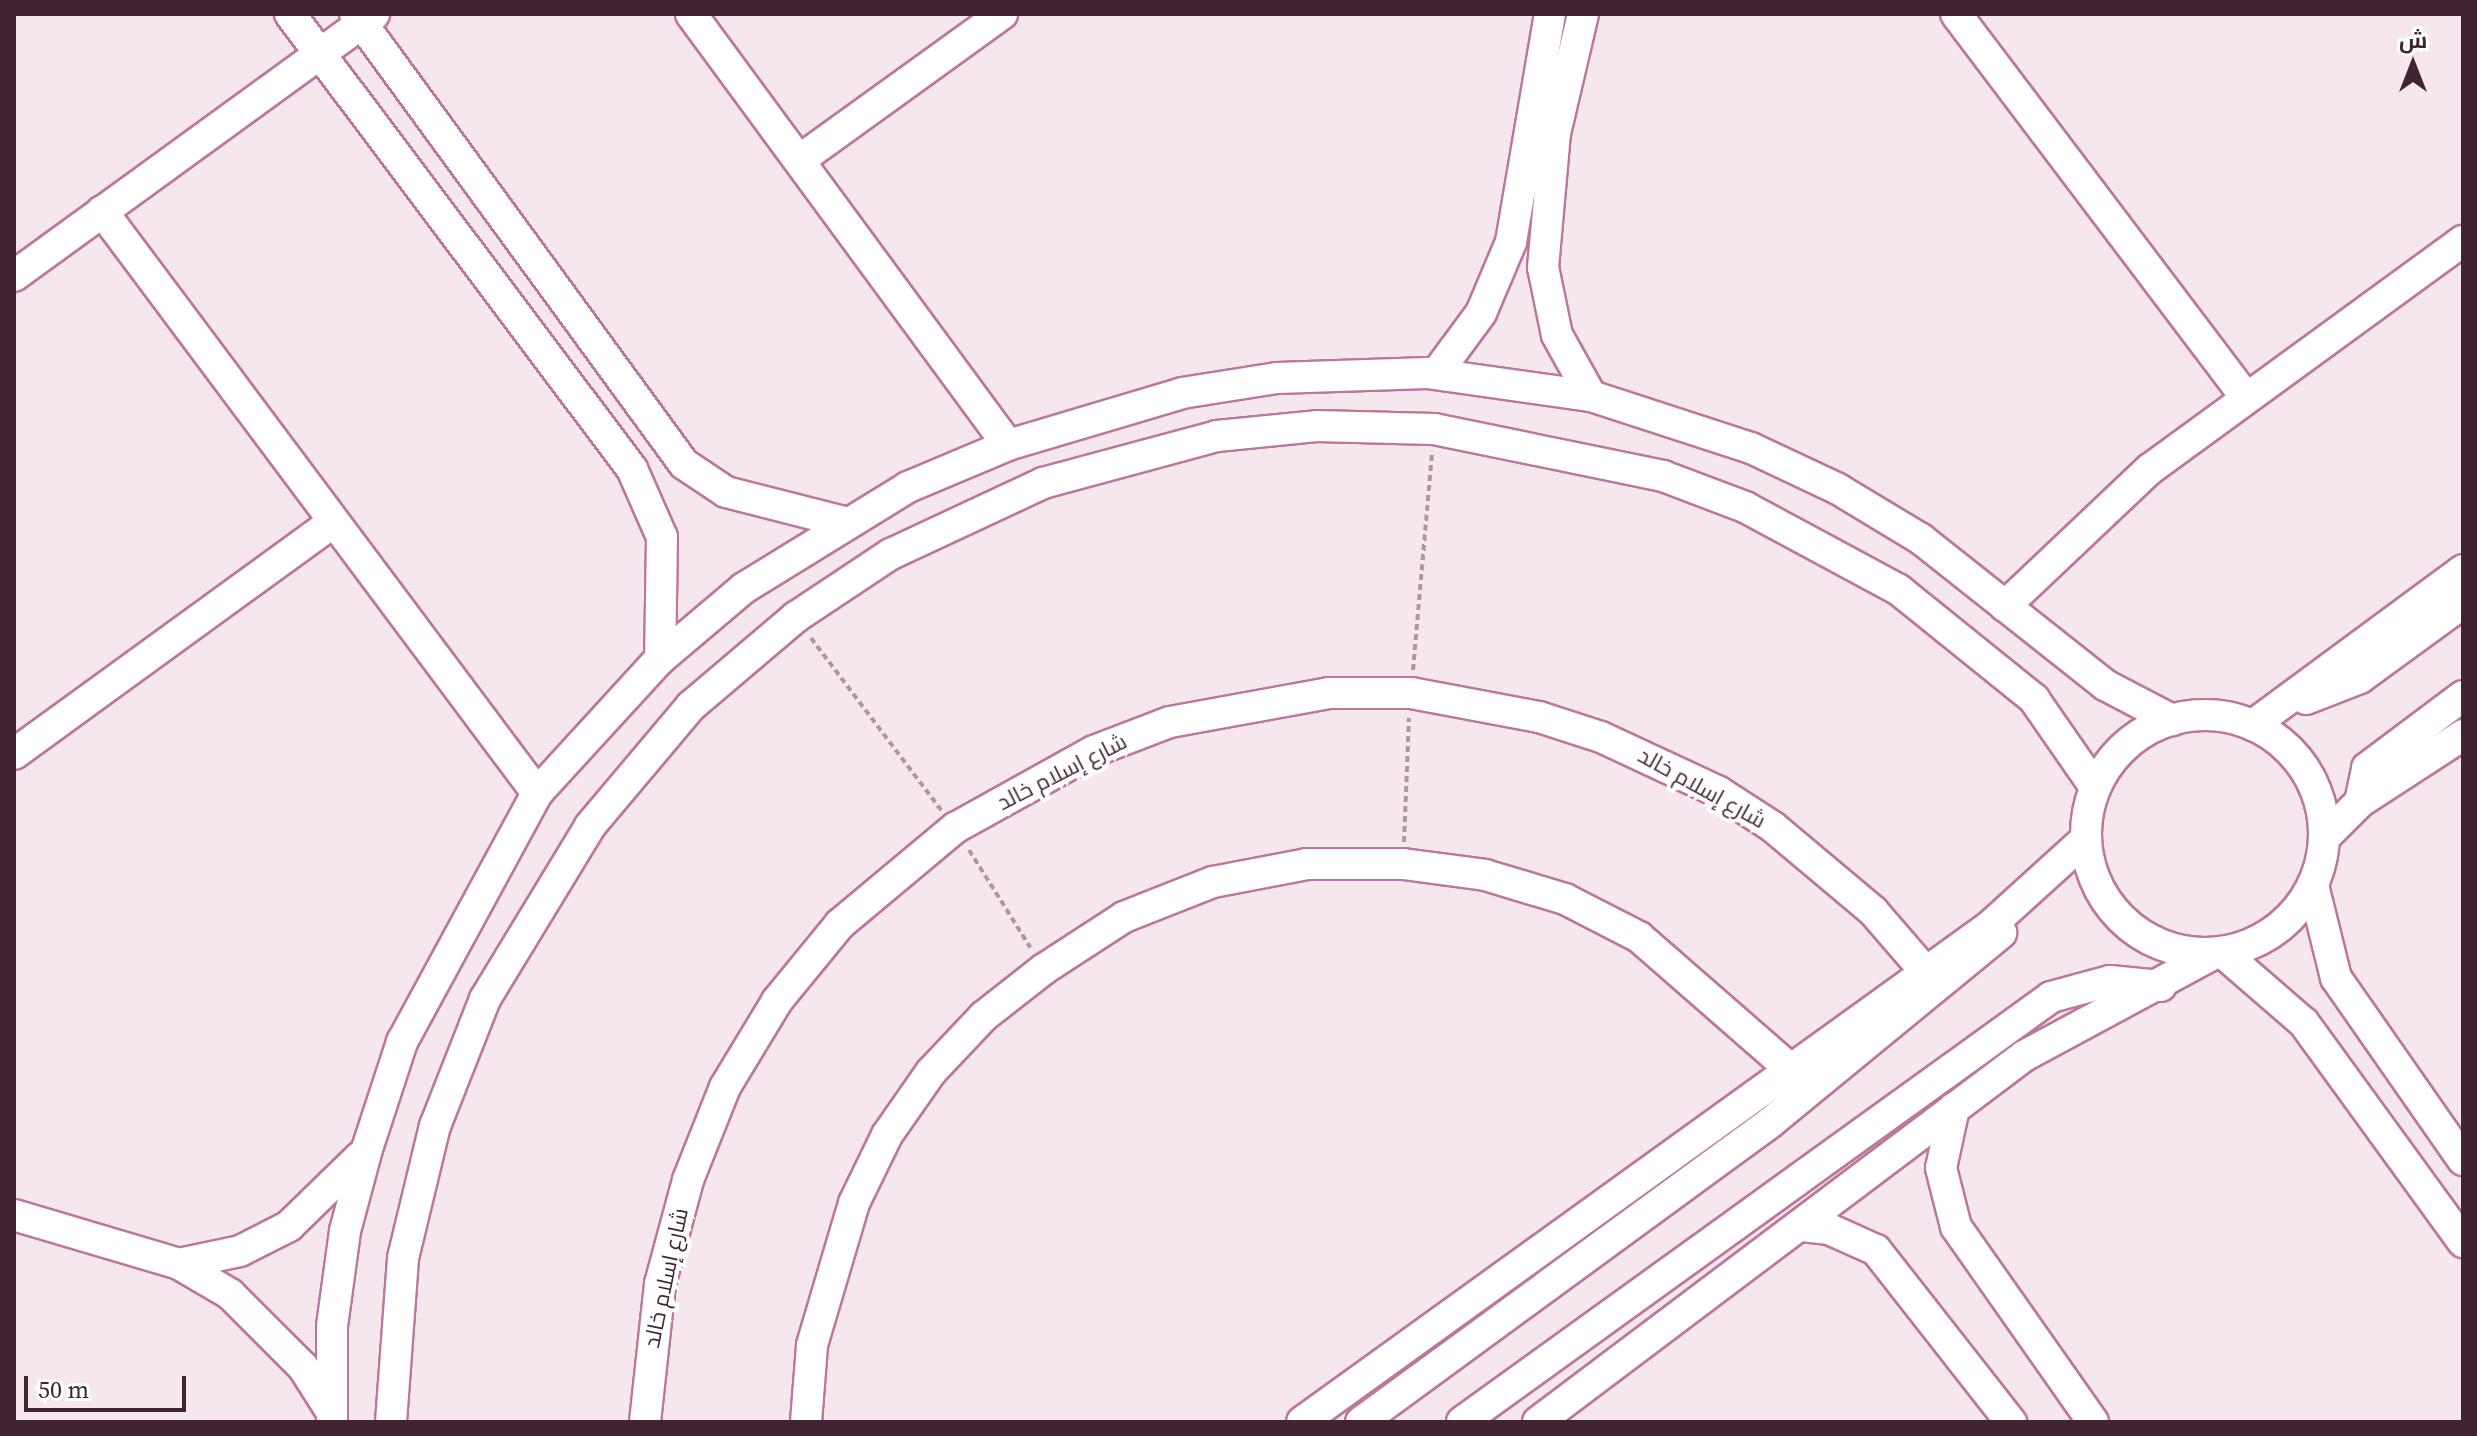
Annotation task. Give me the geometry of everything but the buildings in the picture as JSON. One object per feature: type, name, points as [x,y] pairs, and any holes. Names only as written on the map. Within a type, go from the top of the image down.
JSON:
[{"type":"street","points":[[290,14],[632,469],[662,537],[660,659]]},
{"type":"street","points":[[691,14],[801,159],[1008,445]]},
{"type":"street","points":[[801,159],[1002,14]]},
{"type":"street","points":[[1436,374],[1481,313],[1511,242],[1550,14]]},
{"type":"street","points":[[1583,14],[1555,133],[1543,267],[1557,335],[1591,396]]},
{"type":"street","points":[[1963,16],[2244,395]]},
{"type":"street","points":[[14,276],[320,53],[363,17],[684,464],[726,492],[844,522]]},
{"type":"street","points":[[102,211],[332,523],[537,793]]},
{"type":"street","points":[[2005,606],[2150,469],[2244,395],[2463,241]]},
{"type":"street","points":[[332,1416],[345,1231],[367,1149],[402,1042],[537,793],[660,659],[744,588],[844,522],[1008,445],[1182,393],[1277,378],[1436,374],[1591,396],[1751,448],[1838,489],[1921,539],[2105,685],[2172,720]]},
{"type":"street","points":[[391,1422],[394,1325],[416,1191],[485,999],[553,881],[634,767],[691,706],[796,617],[966,515],[1124,458],[1217,436],[1317,426],[1434,429],[1663,476],[1824,545],[1899,590],[2023,689],[2095,787]]},
{"type":"street","points":[[14,754],[332,523]]},
{"type":"street","points":[[2253,725],[2463,570]]},
{"type":"street","points":[[2287,700],[2360,678],[2463,603]]},
{"type":"street","name":"شارع إسلام خالد","points":[[645,1422],[660,1284],[688,1180],[725,1087],[777,1001],[823,943],[876,889],[955,828],[1094,751],[1170,722],[1289,698],[1411,693],[1564,725],[1719,792],[1825,867],[1924,970]]},
{"type":"street","points":[[2360,802],[2367,768],[2463,696]]},
{"type":"street","points":[[1538,1422],[1803,1226],[2024,1056],[2161,986],[2218,953],[2285,923],[2313,885],[2325,837],[2317,796],[2297,759],[2253,725],[2226,717],[2172,720],[2126,745],[2095,787],[2085,840],[2105,900],[2126,924],[2153,941],[2218,953],[2304,1023],[2463,1242]]},
{"type":"street","points":[[2325,837],[2360,802],[2463,735]]},
{"type":"street","points":[[1302,1422],[1787,1066],[2016,903],[2085,840]]},
{"type":"street","points":[[806,1422],[812,1345],[830,1275],[887,1135],[973,1027],[1044,969],[1124,917],[1213,882],[1307,864],[1403,864],[1485,875],[1565,899],[1639,937],[1787,1066]]},
{"type":"street","points":[[2313,885],[2336,978],[2463,1160]]},
{"type":"street","points":[[1361,1422],[1771,1122],[1996,945],[2016,903]]},
{"type":"street","points":[[1462,1422],[2051,997],[2110,981],[2161,986]]},
{"type":"street","points":[[1954,1108],[1941,1168],[1956,1227],[2093,1422]]},
{"type":"street","points":[[179,1264],[240,1251],[289,1226],[367,1149]]},
{"type":"street","points":[[14,1215],[179,1264],[269,1328],[332,1416]]},
{"type":"street","points":[[1803,1226],[1841,1233],[1876,1250],[2011,1422]]},
{"type":"path","points":[[1403,864],[1411,693],[1434,429]]},
{"type":"path","points":[[796,617],[955,828],[1044,969]]}]
